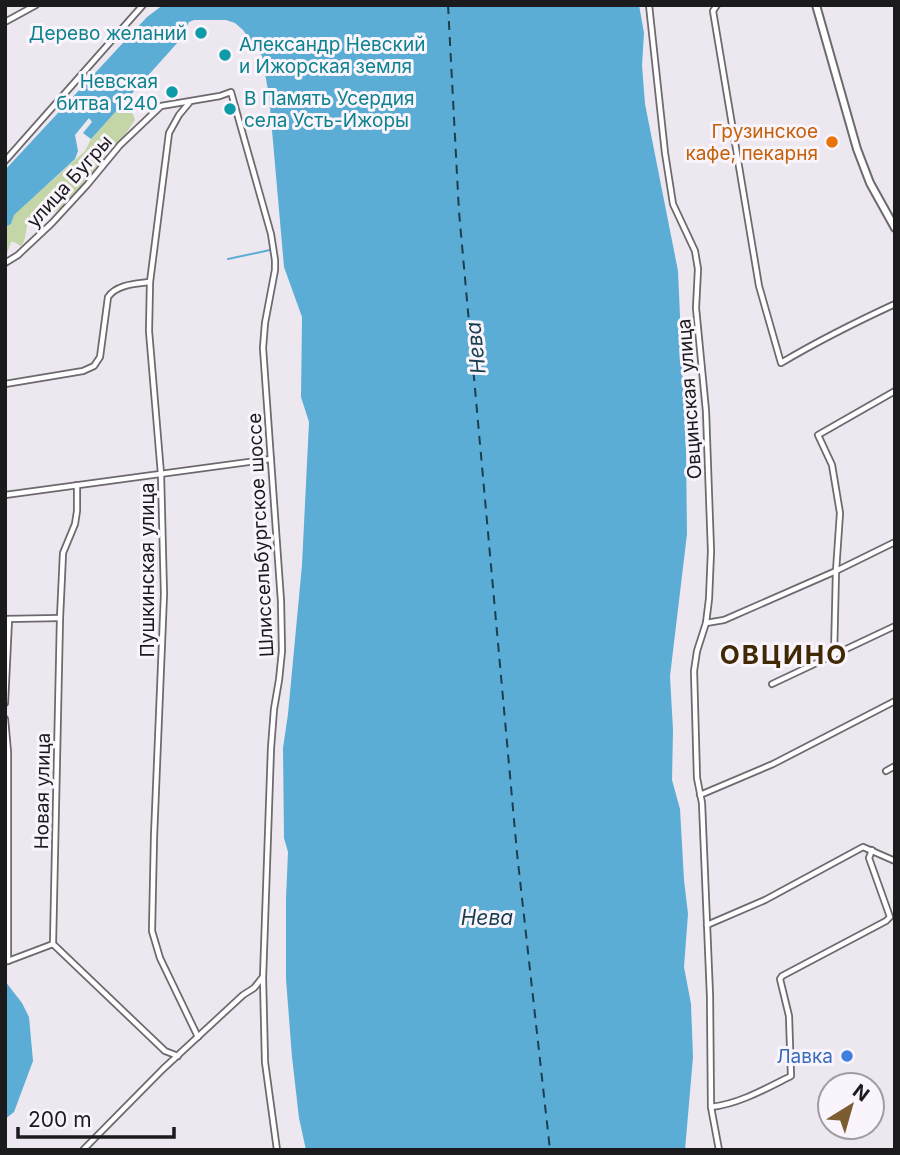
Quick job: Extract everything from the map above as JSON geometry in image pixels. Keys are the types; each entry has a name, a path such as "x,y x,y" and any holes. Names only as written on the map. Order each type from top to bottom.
{"main road":[{"path":"816,5 860,158 895,229"}],"street":[{"path":"5,22 36,5"},
{"path":"5,161 142,5"},
{"name":"Овцинская улица","path":"649,5 664,153 673,204 695,251 698,269 696,308 706,411 710,551 706,624 694,671 697,778 701,795 710,996 712,1107 719,1150"},
{"path":"717,5 713,11 720,58 759,286 781,363 830,335 895,304"},
{"name":"улица Бугры","path":"5,263 18,255 52,223 88,185 120,145 161,106 231,92"},
{"name":"Шлиссельбургское шоссе","path":"231,92 271,234 275,260 263,348 282,650 271,748 263,978 265,1062 277,1150"},
{"name":"Пушкинская улица","path":"190,102 178,115 169,133 150,282 149,331 161,474 164,594 152,931 160,958 198,1037"},
{"path":"5,384 83,371 94,366 100,357 108,297 111,292 120,287 150,282"},
{"path":"834,656 839,513 832,465 818,435 895,391"},
{"path":"5,495 271,459"},
{"name":"Новая улица","path":"53,944 63,553 75,524 77,485"},
{"path":"706,624 724,620 895,542"},
{"path":"5,703 7,619 60,618"},
{"path":"772,684 895,626"},
{"path":"701,795 773,764 895,701"},
{"path":"5,719 8,752 7,962 53,944 165,1051 178,1056"},
{"path":"886,771 895,766"},
{"path":"707,925 765,900 863,847 895,861"},
{"path":"712,1107 753,1094 791,1076 789,1016 780,979 886,921 890,916 869,858 872,850"},
{"path":"83,1150 163,1069 263,978"},
{"path":"163,1069 165,1051"}],"green space":[{"path":"123,102 132,111 135,120 118,145 113,146 112,141 105,139 103,142 108,150 98,169 61,208 52,213 34,215 27,226 21,246 11,242 5,259 5,227 11,224 13,215 85,151 91,139"}],"water":[{"name":"Нева","path":"163,5 639,5 644,33 642,65 645,104 678,271 686,451 687,534 670,676 672,780 680,809 688,914 684,967 691,1004 693,1057 685,1150 306,1150 299,1118 286,979 288,852 284,838 283,748 302,565 309,422 301,397 302,317 284,267 269,96 262,56 243,30 226,20 189,22 179,41 91,139 83,133 92,122 89,118 75,135 78,151 75,159 14,215 11,224 5,227 5,170 147,17"},
{"path":"5,981 29,1017 33,1061 14,1112 5,1119"}],"waterway":[{"path":"228,259 270,250"}],"ferry route":[{"path":"448,5 459,212 517,853 550,1150"}],"place":[{"name":"Дерево желаний","path":"201,33"},
{"name":"Александр Невский и Ижорская земля","path":"225,55"},
{"name":"Невская битва 1240","path":"172,92"},
{"name":"В Память Усердия села Усть-Ижоры","path":"230,109"},
{"name":"Грузинское кафе, пекарня","path":"832,142"},
{"name":"Лавка","path":"847,1056"}],"district":[{"name":"ОВЦИНО","path":"784,655"}]}
